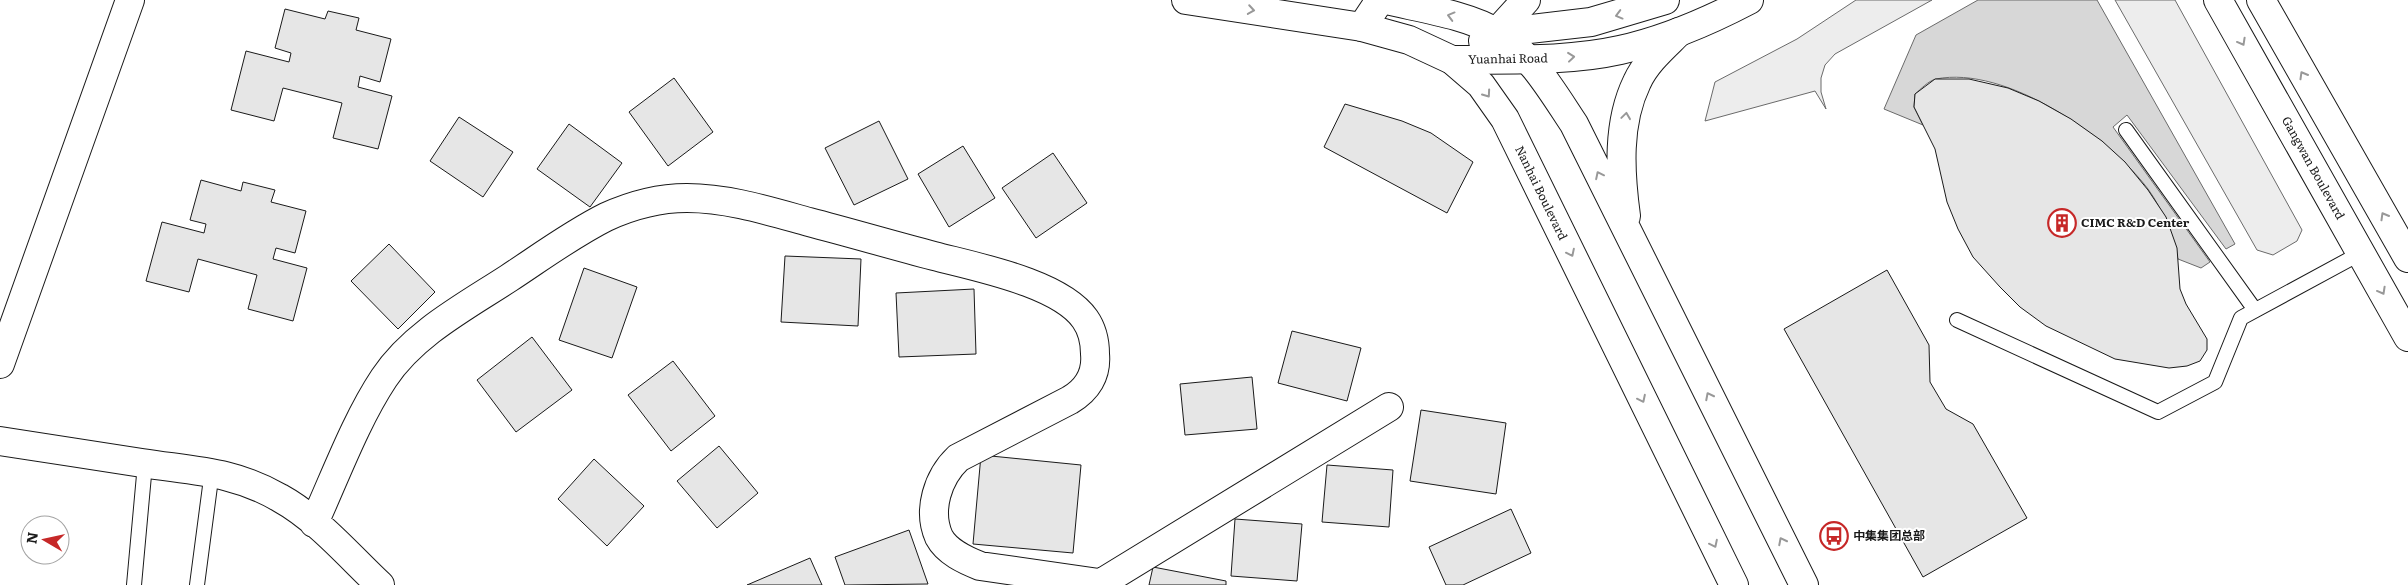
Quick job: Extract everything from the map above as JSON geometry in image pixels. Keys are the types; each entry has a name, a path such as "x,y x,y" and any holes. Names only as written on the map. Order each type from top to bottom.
{"main road":[{"path":"0,364 130,0"},
{"name":"Nanhai Boulevard","path":"1186,0 1362,27 1409,40 1452,60 1481,86 1504,119 1734,585"},
{"path":"1354,0 1362,27"},
{"path":"1362,27 1380,0"},
{"path":"1386,0 1456,16 1496,32 1527,58 1545,80 1574,124 1804,585"},
{"path":"1496,32 1526,0"},
{"name":"Yuanhai Road","path":"1452,60 1496,32 1591,22 1665,0"},
{"name":"Yuanhai Road","path":"1452,60 1564,58 1614,51 1679,32 1749,0"},
{"name":"Gangwan Boulevard","path":"2218,0 2408,337"},
{"path":"2261,0 2408,258"},
{"path":"1629,234 1623,195 1621,150 1626,109 1637,81 1656,55 1679,32"},
{"path":"314,523 385,377 424,336 549,252 608,216 648,203 687,198 727,202 778,213 1014,278 1047,291 1078,311 1088,325 1095,346 1094,375 1088,385 1080,394 1070,400 958,458 947,468 940,482 935,503 935,521 940,538 950,550 972,563 1099,584 1389,407"},
{"path":"0,441 145,464 212,471 246,481 281,498 314,523 380,585"}],"lane":[{"path":"2126,130 2256,310"},
{"path":"1957,320 2158,412 2214,382 2241,318 2361,253"},
{"path":"134,585 145,464"},
{"path":"198,585 212,471"}],"shaded area":[{"path":"1856,0 1932,0 1835,54 1825,65 1821,78 1821,92 1826,109 1815,91 1705,121 1715,82 1797,39"},
{"path":"1978,0 2097,0 2235,244 2226,249 2127,115 2113,127 2210,262 2201,268 2178,259 2158,206 2148,189 2130,168 2108,147 2082,127 2053,109 2023,94 1993,83 1964,78 1936,79 1927,83 1915,94 1914,107 1923,125 1884,109 1916,35"},
{"path":"2115,0 2175,0 2302,230 2297,241 2273,255 2257,250"}],"building":[{"path":"285,9 325,19 328,11 359,18 356,30 391,39 380,82 360,76 358,87 392,96 378,149 333,138 342,103 283,88 274,121 231,110 246,51 289,62 291,53 275,48"},
{"path":"674,78 713,132 668,166 629,112"},
{"name":"CIMC R&D Center","path":"1935,79 1969,79 2008,88 2039,101 2071,119 2102,141 2125,162 2148,190 2166,217 2177,248 2180,289 2186,304 2207,339 2207,350 2200,361 2187,366 2169,368 2115,359 2046,326 2020,307 2000,287 1973,257 1958,229 1947,202 1935,149 1914,107 1915,94"},
{"path":"1345,104 1402,121 1431,133 1473,162 1447,213 1324,147"},
{"path":"459,117 513,152 483,197 430,161"},
{"path":"879,121 908,179 854,205 825,148"},
{"path":"569,124 622,163 590,207 537,169"},
{"path":"963,146 995,198 949,227 918,174"},
{"path":"1053,153 1087,203 1036,238 1002,188"},
{"path":"201,180 241,191 243,182 275,190 271,202 306,211 295,253 276,248 273,259 307,268 293,321 248,309 257,275 198,259 189,292 146,281 162,222 204,233 206,224 190,220"},
{"path":"389,244 435,292 398,329 351,281"},
{"path":"785,256 861,259 858,326 781,322"},
{"path":"584,268 637,287 612,358 559,340"},
{"path":"1887,270 1929,345 1930,382 1946,409 1973,424 2027,518 1923,577 1784,329"},
{"path":"974,289 976,354 899,357 896,293"},
{"path":"1292,331 1361,348 1347,401 1278,383"},
{"path":"532,337 572,390 516,432 477,380"},
{"path":"673,361 715,416 671,451 628,395"},
{"path":"1252,377 1257,429 1185,435 1180,384"},
{"path":"1421,410 1506,423 1496,494 1410,481"},
{"path":"719,446 758,493 717,528 677,481"},
{"path":"981,455 1081,465 1073,553 973,544"},
{"path":"594,459 644,506 607,546 558,499"},
{"path":"1327,465 1393,470 1389,527 1322,522"},
{"path":"1511,509 1531,553 1463,585 1446,585 1429,547"},
{"path":"1235,519 1302,524 1297,581 1231,576"},
{"path":"909,530 928,584 845,585 835,557"},
{"path":"810,558 822,585 747,585"},
{"path":"1153,567 1226,581 1226,585 1149,585"}],"place":[{"name":"CIMC R&D Center","path":"2062,223"},
{"name":"中集集团总部","path":"1834,536"}]}
